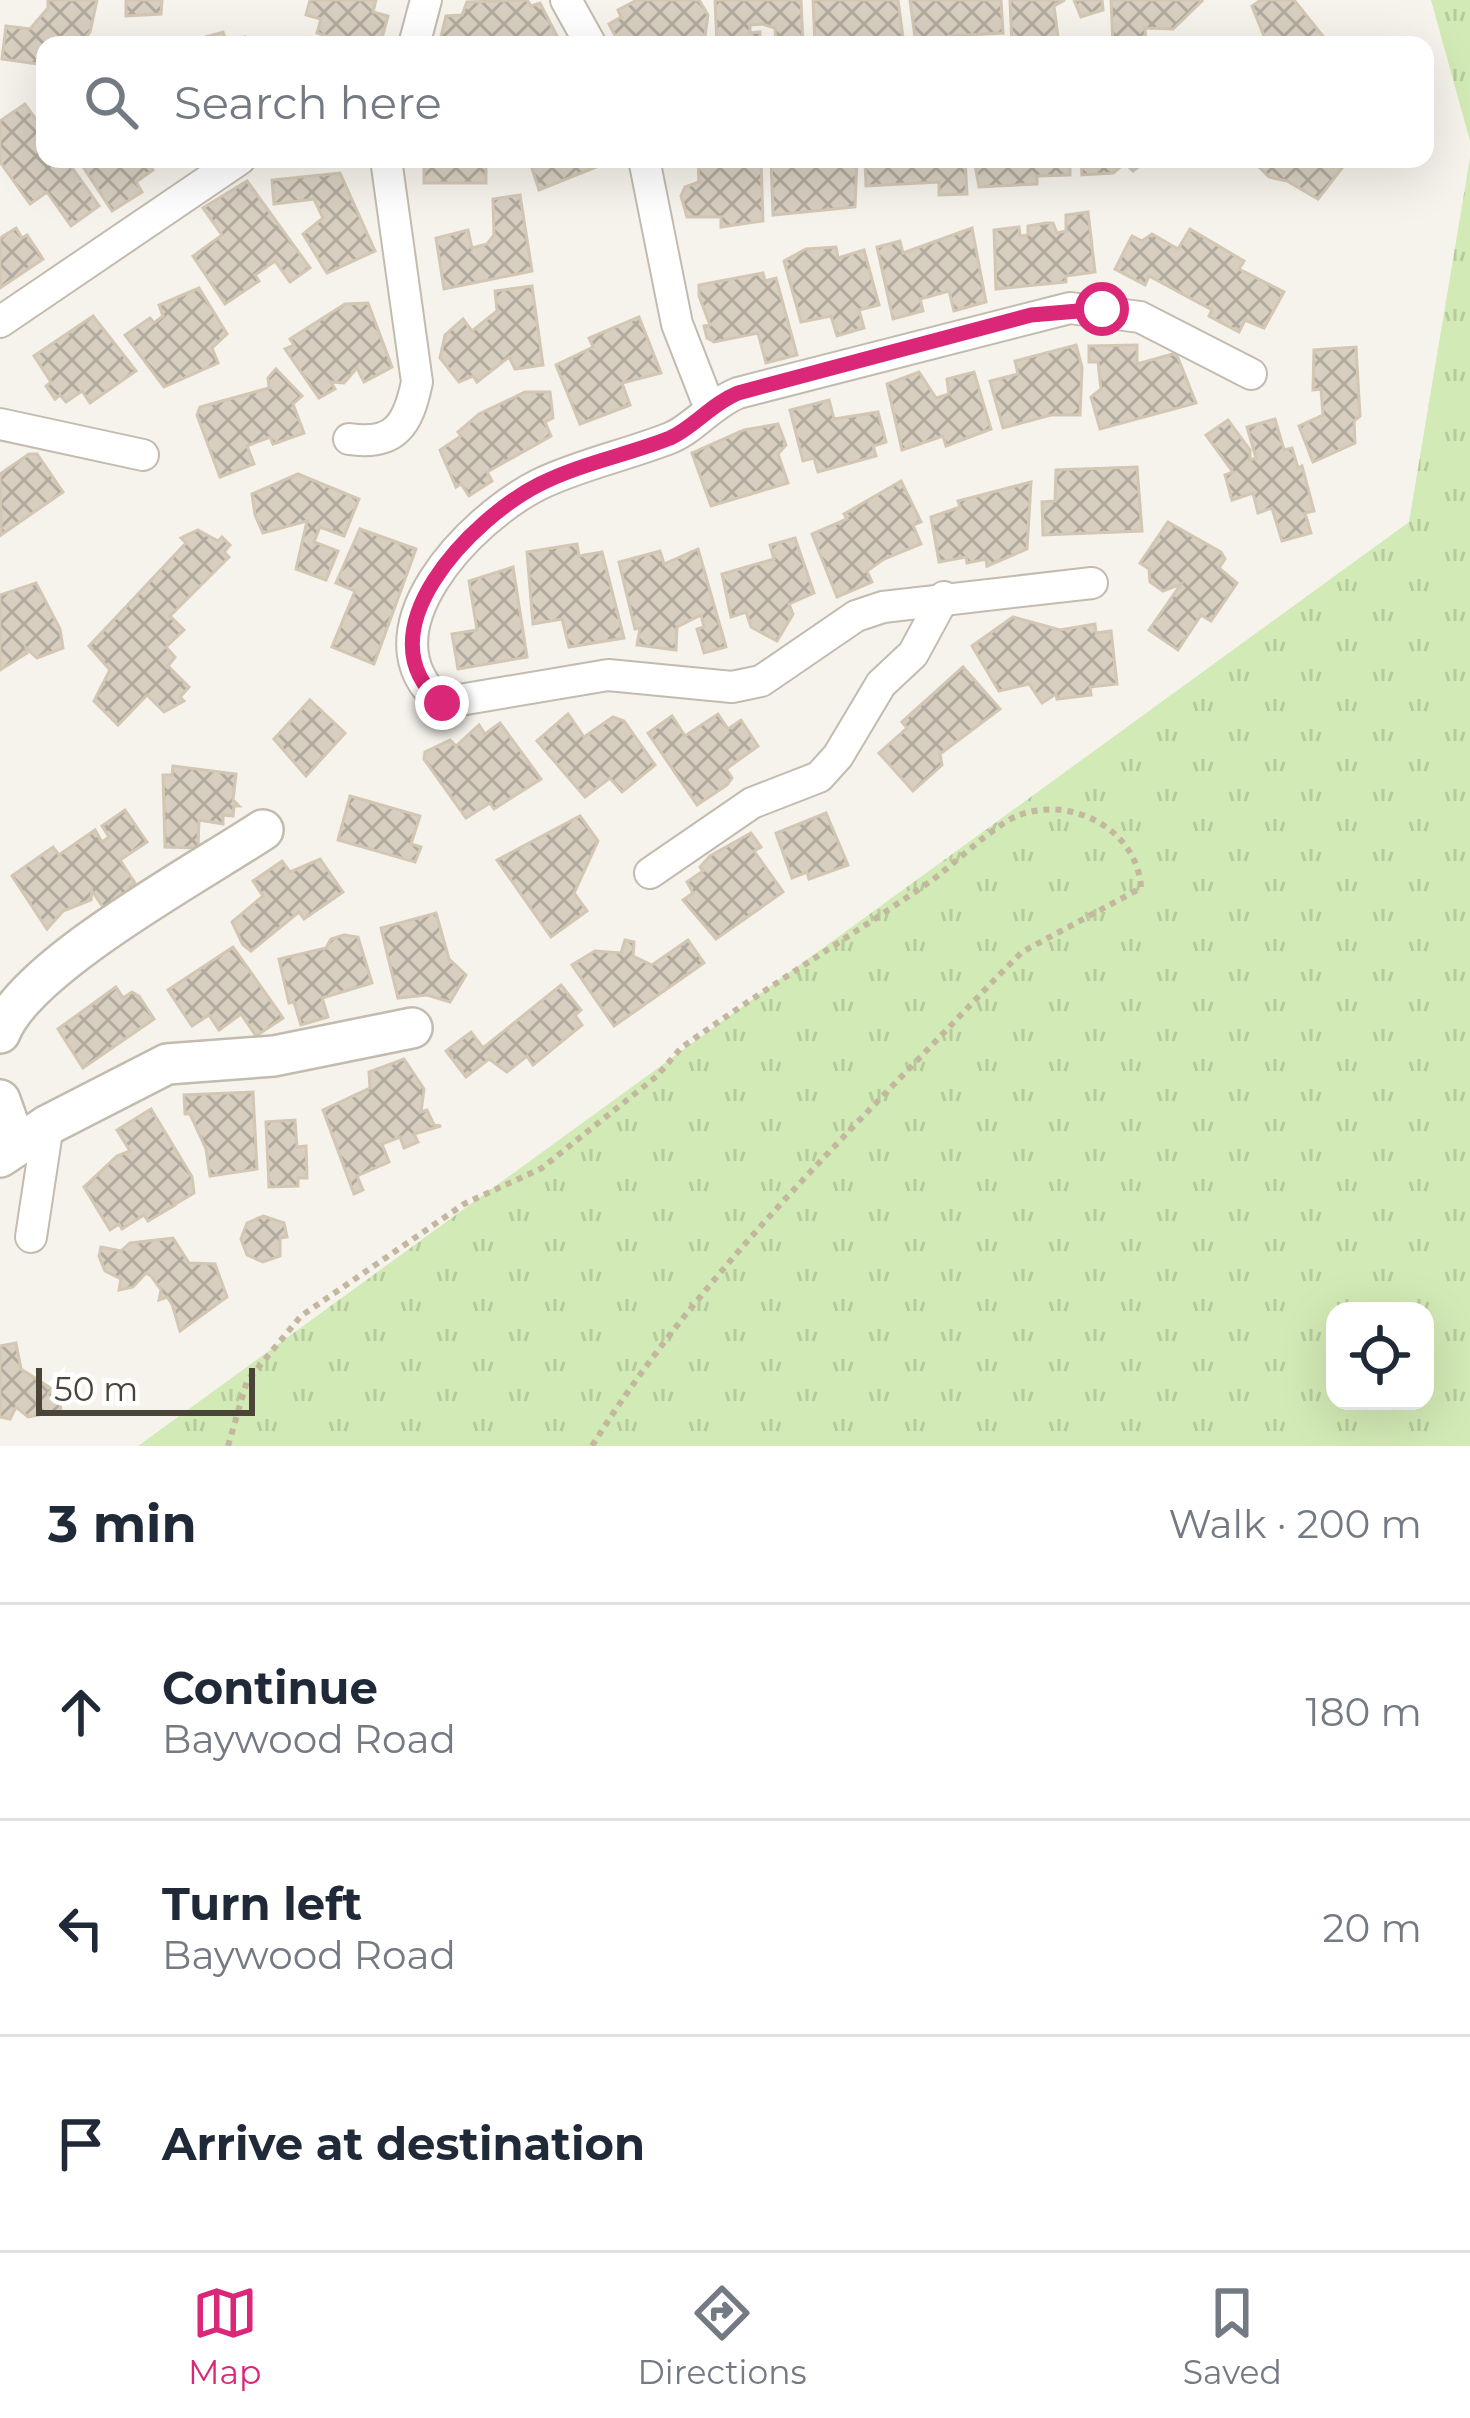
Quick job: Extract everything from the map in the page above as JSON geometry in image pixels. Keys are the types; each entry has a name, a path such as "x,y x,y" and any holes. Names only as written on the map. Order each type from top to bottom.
{"street":[{"path":"416,36 425,0"},
{"path":"566,0 586,36"},
{"path":"0,322 227,168"},
{"path":"349,439 376,443 398,434 411,411 416,382 387,168"},
{"path":"646,168 677,324 709,406"},
{"path":"1092,583 944,597 856,616 773,674 732,687 608,675 442,703 418,684 410,652 413,625 433,583 467,538 538,485 676,436 709,406 898,350 1070,308 1140,317 1251,374"},
{"path":"0,424 143,455"},
{"path":"650,873 752,803 819,776 838,756 881,684 913,654 944,597"},
{"path":"0,1033 14,1004 48,974 263,830"},
{"path":"21,1142 167,1064 274,1056 412,1028"},
{"path":"0,1100 21,1142 31,1237"}],"path":[{"path":"228,1446 247,1382 301,1316 464,1204 542,1168 657,1076 682,1048 949,869 1016,817 1048,810 1106,824 1132,852 1141,888 1022,952 995,979 801,1180 669,1336 592,1446"}],"green space":[{"path":"1431,0 1470,0 1470,141"},
{"path":"1470,158 1470,1446 138,1446 1409,522"}],"building":[{"path":"48,0 97,0 87,36 36,36 36,64 2,59 6,26 30,29 48,8"},
{"path":"126,0 162,0 161,14 126,16"},
{"path":"310,0 376,0 373,12 388,16 382,36 327,36 317,33 321,19 306,15"},
{"path":"637,0 699,0 708,15 705,36 615,36 609,24 621,17 618,10"},
{"path":"715,0 801,0 803,36 775,36 775,28 762,24 750,25 750,33 760,32 760,36 717,36"},
{"path":"813,0 898,0 903,36 815,36"},
{"path":"910,0 1001,0 1003,33 915,36"},
{"path":"1010,0 1065,0 1054,6 1058,36 1012,36"},
{"path":"1074,0 1102,0 1103,10 1081,17"},
{"path":"1111,0 1202,1 1173,29 1145,28 1145,36 1113,36"},
{"path":"1261,0 1294,0 1323,36 1264,36 1252,6"},
{"path":"467,2 540,3 557,36 441,36 446,16 462,15"},
{"path":"25,104 36,119 36,168 72,168 99,206 71,226 47,192 30,204 0,162 0,121"},
{"path":"84,168 152,168 136,182 142,192 112,211"},
{"path":"424,168 486,168 486,183 424,183"},
{"path":"532,168 594,168 539,190"},
{"path":"698,168 761,168 763,221 721,227 721,217 687,217 681,196 685,187 699,182"},
{"path":"771,168 857,168 855,207 773,215"},
{"path":"865,168 966,168 967,194 939,195 939,182 866,186"},
{"path":"976,168 1070,168 1070,175 1037,176 1037,184 979,187"},
{"path":"1082,168 1119,168 1113,173 1082,175"},
{"path":"1260,168 1342,168 1318,199 1287,181 1269,177"},
{"path":"340,173 375,251 327,273 303,234 323,218 314,199 274,204 272,180"},
{"path":"247,181 310,268 290,282 275,261 255,275 259,281 225,304 193,256 222,235 203,208"},
{"path":"520,195 532,271 444,289 436,238 468,230 472,248 487,244 494,235 493,199"},
{"path":"1088,212 1095,272 1066,276 1066,282 996,289 994,230 1019,227 1020,236 1028,235 1028,226 1053,223 1057,233 1066,231 1066,215"},
{"path":"16,228 22,238 27,235 43,259 0,288 0,238"},
{"path":"972,228 986,302 954,311 949,291 920,299 923,311 893,319 877,247 900,241 903,253"},
{"path":"1190,229 1244,261 1239,269 1284,292 1264,328 1245,320 1239,332 1209,316 1212,310 1149,276 1145,285 1115,269 1132,236 1142,241 1152,234 1178,249"},
{"path":"836,247 838,258 864,250 879,305 859,310 864,328 837,336 831,316 801,322 784,261 806,249"},
{"path":"763,273 765,281 776,278 797,355 766,363 758,333 714,342 707,338 704,326 710,325 699,296 699,285"},
{"path":"532,286 543,365 515,369 509,357 477,382 473,376 459,382 440,358 445,335 463,319 472,331 497,311 495,291"},
{"path":"199,288 227,334 212,348 218,363 164,387 125,335 150,318 154,323 163,316 159,305"},
{"path":"368,303 392,367 364,382 357,368 344,383 331,382 335,389 319,398 285,349 294,345 290,339 345,304"},
{"path":"93,316 136,371 90,403 82,391 66,402 60,395 55,399 46,386 51,382 34,356"},
{"path":"639,317 661,373 622,383 630,405 580,424 556,365 593,347 589,338"},
{"path":"1076,345 1082,367 1080,415 1051,415 1003,428 990,381 1018,374 1015,361"},
{"path":"1137,345 1137,364 1176,353 1196,403 1100,429 1091,397 1101,389 1098,362 1089,362 1089,346"},
{"path":"1356,347 1360,416 1354,421 1355,443 1313,462 1299,426 1323,415 1321,389 1313,390 1314,350"},
{"path":"276,369 302,396 293,404 304,433 273,444 270,437 247,446 254,464 220,477 197,415 200,407 269,388 268,378"},
{"path":"919,372 936,398 949,394 947,379 974,372 991,429 946,446 943,436 902,450 887,384"},
{"path":"525,392 550,392 553,418 545,422 551,436 487,472 492,481 469,496 461,484 456,487 440,450 461,436 458,432 479,414"},
{"path":"829,400 834,419 878,412 886,442 873,446 876,456 818,472 814,458 803,461 790,410"},
{"path":"1275,419 1284,450 1292,448 1298,468 1302,466 1314,511 1305,513 1311,533 1282,541 1272,508 1258,513 1253,493 1232,500 1225,475 1233,472 1206,435 1228,420 1250,450 1250,460 1256,458 1247,427"},
{"path":"778,424 786,445 778,454 788,483 711,506 692,453 744,430"},
{"path":"29,454 37,454 63,492 1,535 0,474"},
{"path":"1137,467 1142,531 1043,535 1042,502 1055,501 1056,470"},
{"path":"298,474 359,499 344,536 320,527 314,542 338,551 326,580 296,569 307,521 263,533 255,515 252,494"},
{"path":"901,481 921,522 913,525 921,544 884,559 867,571 872,582 837,597 812,534 847,519 844,514"},
{"path":"1031,482 1027,549 987,566 986,559 967,563 966,557 939,562 931,517 960,507 958,501"},
{"path":"1168,522 1221,552 1225,559 1219,568 1237,583 1211,621 1201,615 1178,650 1149,630 1181,584 1163,591 1150,582 1149,569 1140,563"},
{"path":"360,529 416,549 374,664 332,647 355,591 336,583"},
{"path":"198,530 218,541 222,537 230,545 224,552 229,557 170,616 184,630 166,647 175,657 168,666 189,687 180,697 184,701 164,712 147,695 118,725 94,701 110,670 89,646 186,543 181,538"},
{"path":"795,538 814,593 789,604 793,614 777,641 751,627 746,612 731,617 722,574 774,559 770,545"},
{"path":"577,544 579,556 602,552 624,638 569,647 562,619 533,624 527,552"},
{"path":"698,549 726,647 704,653 697,629 704,627 701,615 677,627 676,650 637,645 640,628 635,629 619,562 660,551 664,564"},
{"path":"513,567 527,657 458,669 452,634 477,630 469,581"},
{"path":"36,583 60,629 63,648 37,658 26,648 27,653 0,670 0,595"},
{"path":"1013,617 1060,630 1095,624 1096,633 1111,631 1117,684 1090,687 1091,695 1057,699 1056,694 1042,703 1029,684 999,691 972,646"},
{"path":"963,667 1000,709 940,754 942,765 913,791 879,753 907,728 902,722"},
{"path":"310,700 345,733 306,776 274,739"},
{"path":"568,714 584,737 613,717 624,721 655,765 622,792 610,778 585,797 537,741"},
{"path":"718,714 728,729 741,720 758,746 726,769 732,778 727,785 697,805 648,733 672,716 685,736"},
{"path":"500,723 541,779 494,809 490,803 466,818 424,759 425,752 450,740 456,746 479,725 485,734"},
{"path":"173,766 236,774 233,800 239,806 234,806 233,816 223,815 223,824 199,820 198,848 165,847 163,775 172,775"},
{"path":"350,796 420,816 411,844 421,847 415,862 338,840"},
{"path":"125,810 147,842 120,860 135,883 129,887 134,894 107,913 92,891 91,900 63,911 47,929 12,876 53,847 59,855 95,830 102,842 109,837 102,826"},
{"path":"826,813 848,865 809,879 807,872 792,878 776,833"},
{"path":"580,816 598,841 574,893 587,911 551,937 497,860"},
{"path":"751,833 761,847 754,851 783,892 716,939 683,900 693,893 687,882 703,871 700,867 710,856"},
{"path":"320,859 343,892 304,919 299,912 251,951 243,945 232,922 263,896 253,881 282,861 290,872"},
{"path":"436,913 449,959 466,975 450,1002 427,995 398,998 381,928"},
{"path":"358,937 372,983 322,998 328,1017 301,1025 294,1002 289,1003 279,959 326,948 331,939"},
{"path":"625,940 634,942 633,956 652,965 688,940 704,963 614,1026 572,965 595,951 621,953"},
{"path":"233,947 283,1018 256,1036 241,1014 219,1030 209,1015 192,1026 168,990"},
{"path":"561,985 581,1010 575,1015 582,1025 533,1065 527,1056 507,1072 489,1059 466,1077 446,1051 471,1032 483,1048"},
{"path":"116,987 123,998 132,992 139,996 154,1019 83,1068 58,1029"},
{"path":"404,1059 424,1089 421,1112 427,1110 434,1125 441,1126 414,1134 418,1142 404,1148 400,1137 382,1144 389,1162 357,1176 363,1190 354,1194 323,1110 370,1088 369,1072"},
{"path":"253,1092 257,1169 210,1176 206,1149 190,1114 185,1114 184,1095"},
{"path":"151,1109 192,1177 194,1193 177,1203 171,1199 175,1205 148,1221 144,1215 122,1229 119,1224 110,1230 84,1187 117,1156 130,1151 117,1130"},
{"path":"295,1120 297,1147 306,1146 307,1178 298,1178 298,1186 269,1187 266,1122"},
{"path":"263,1216 284,1223 287,1237 280,1238 280,1256 263,1262 247,1255 241,1239 247,1223"},
{"path":"173,1238 189,1263 215,1264 227,1297 180,1331 172,1304 167,1297 159,1300 161,1290 151,1276 146,1273 133,1287 119,1290 121,1279 105,1271 99,1256 101,1247 121,1251 130,1243"},
{"path":"16,1343 21,1369 52,1389 49,1393 58,1391 61,1411 28,1417 16,1407 10,1419 0,1417 0,1346"}],"route":[{"path":"442,703 418,684 410,652 413,625 433,583 467,538 538,485 676,436 709,406 738,393 1031,315 1070,308 1102,309"}]}
